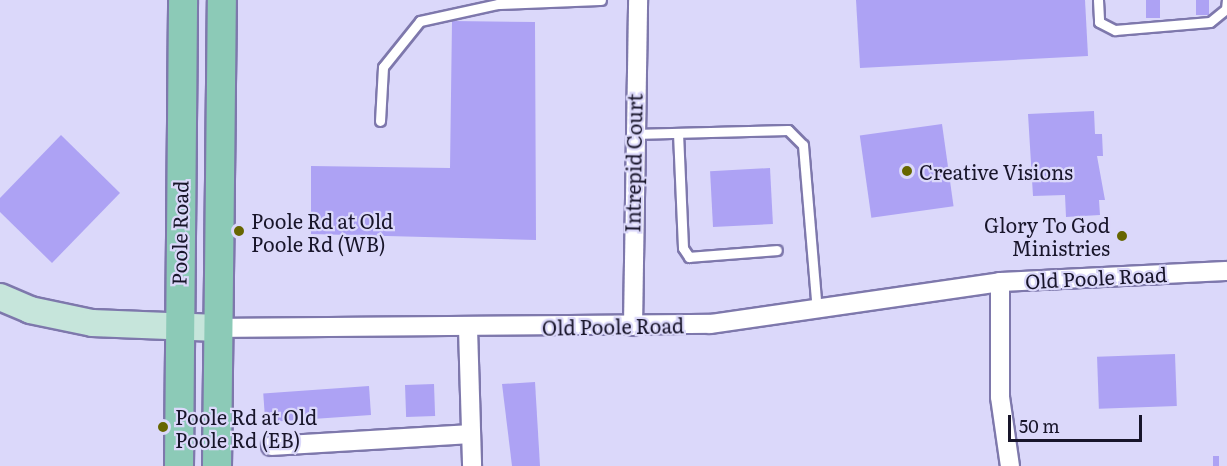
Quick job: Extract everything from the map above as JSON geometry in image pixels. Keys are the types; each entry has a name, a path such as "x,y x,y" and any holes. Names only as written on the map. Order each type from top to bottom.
{"main road":[{"name":"Poole Road","path":"179,466 177,327 183,0"},
{"name":"Poole Road","path":"217,466 222,0"}],"street":[{"name":"Intrepid Court","path":"633,326 633,134 638,0"},
{"name":"Old Poole Road","path":"0,297 30,310 92,323 177,327 633,326 710,324 1000,282 1227,271"},
{"path":"1000,282 1000,397 1010,466"},
{"path":"468,328 472,466"},
{"path":"271,446 471,435"}],"lane":[{"path":"380,121 383,67 420,21 498,4 601,0"},
{"path":"1098,0 1099,22 1114,30 1210,22 1226,9 1227,0"},
{"path":"633,134 788,130 803,145 817,310"},
{"path":"678,133 683,248 689,257 777,250"}],"building":[{"path":"856,0 1085,0 1088,56 860,68"},
{"path":"1146,0 1160,0 1160,18 1146,18"},
{"path":"1196,0 1209,0 1209,15 1196,15"},
{"path":"452,21 535,22 536,240 311,234 311,166 450,168"},
{"path":"1094,111 1095,134 1102,134 1103,156 1097,156 1105,200 1099,200 1100,215 1066,217 1065,195 1033,196 1028,114"},
{"name":"Creative Visions","path":"942,124 954,206 871,218 860,136"},
{"path":"61,135 120,193 52,263 0,212 0,198"},
{"path":"770,168 773,224 713,227 710,171"},
{"path":"1175,354 1177,406 1099,409 1097,357"},
{"path":"535,382 540,466 512,466 502,384"},
{"path":"434,384 435,416 406,417 405,385"},
{"path":"369,386 371,415 265,422 263,393"},
{"path":"1213,456 1219,456 1219,466 1213,466"}],"place":[{"name":"Creative Visions","path":"907,171"},
{"name":"Poole Rd at Old Poole Rd (WB)","path":"239,231"},
{"name":"Glory To God Ministries","path":"1122,236"},
{"name":"Poole Rd at Old Poole Rd (EB)","path":"163,427"}]}
